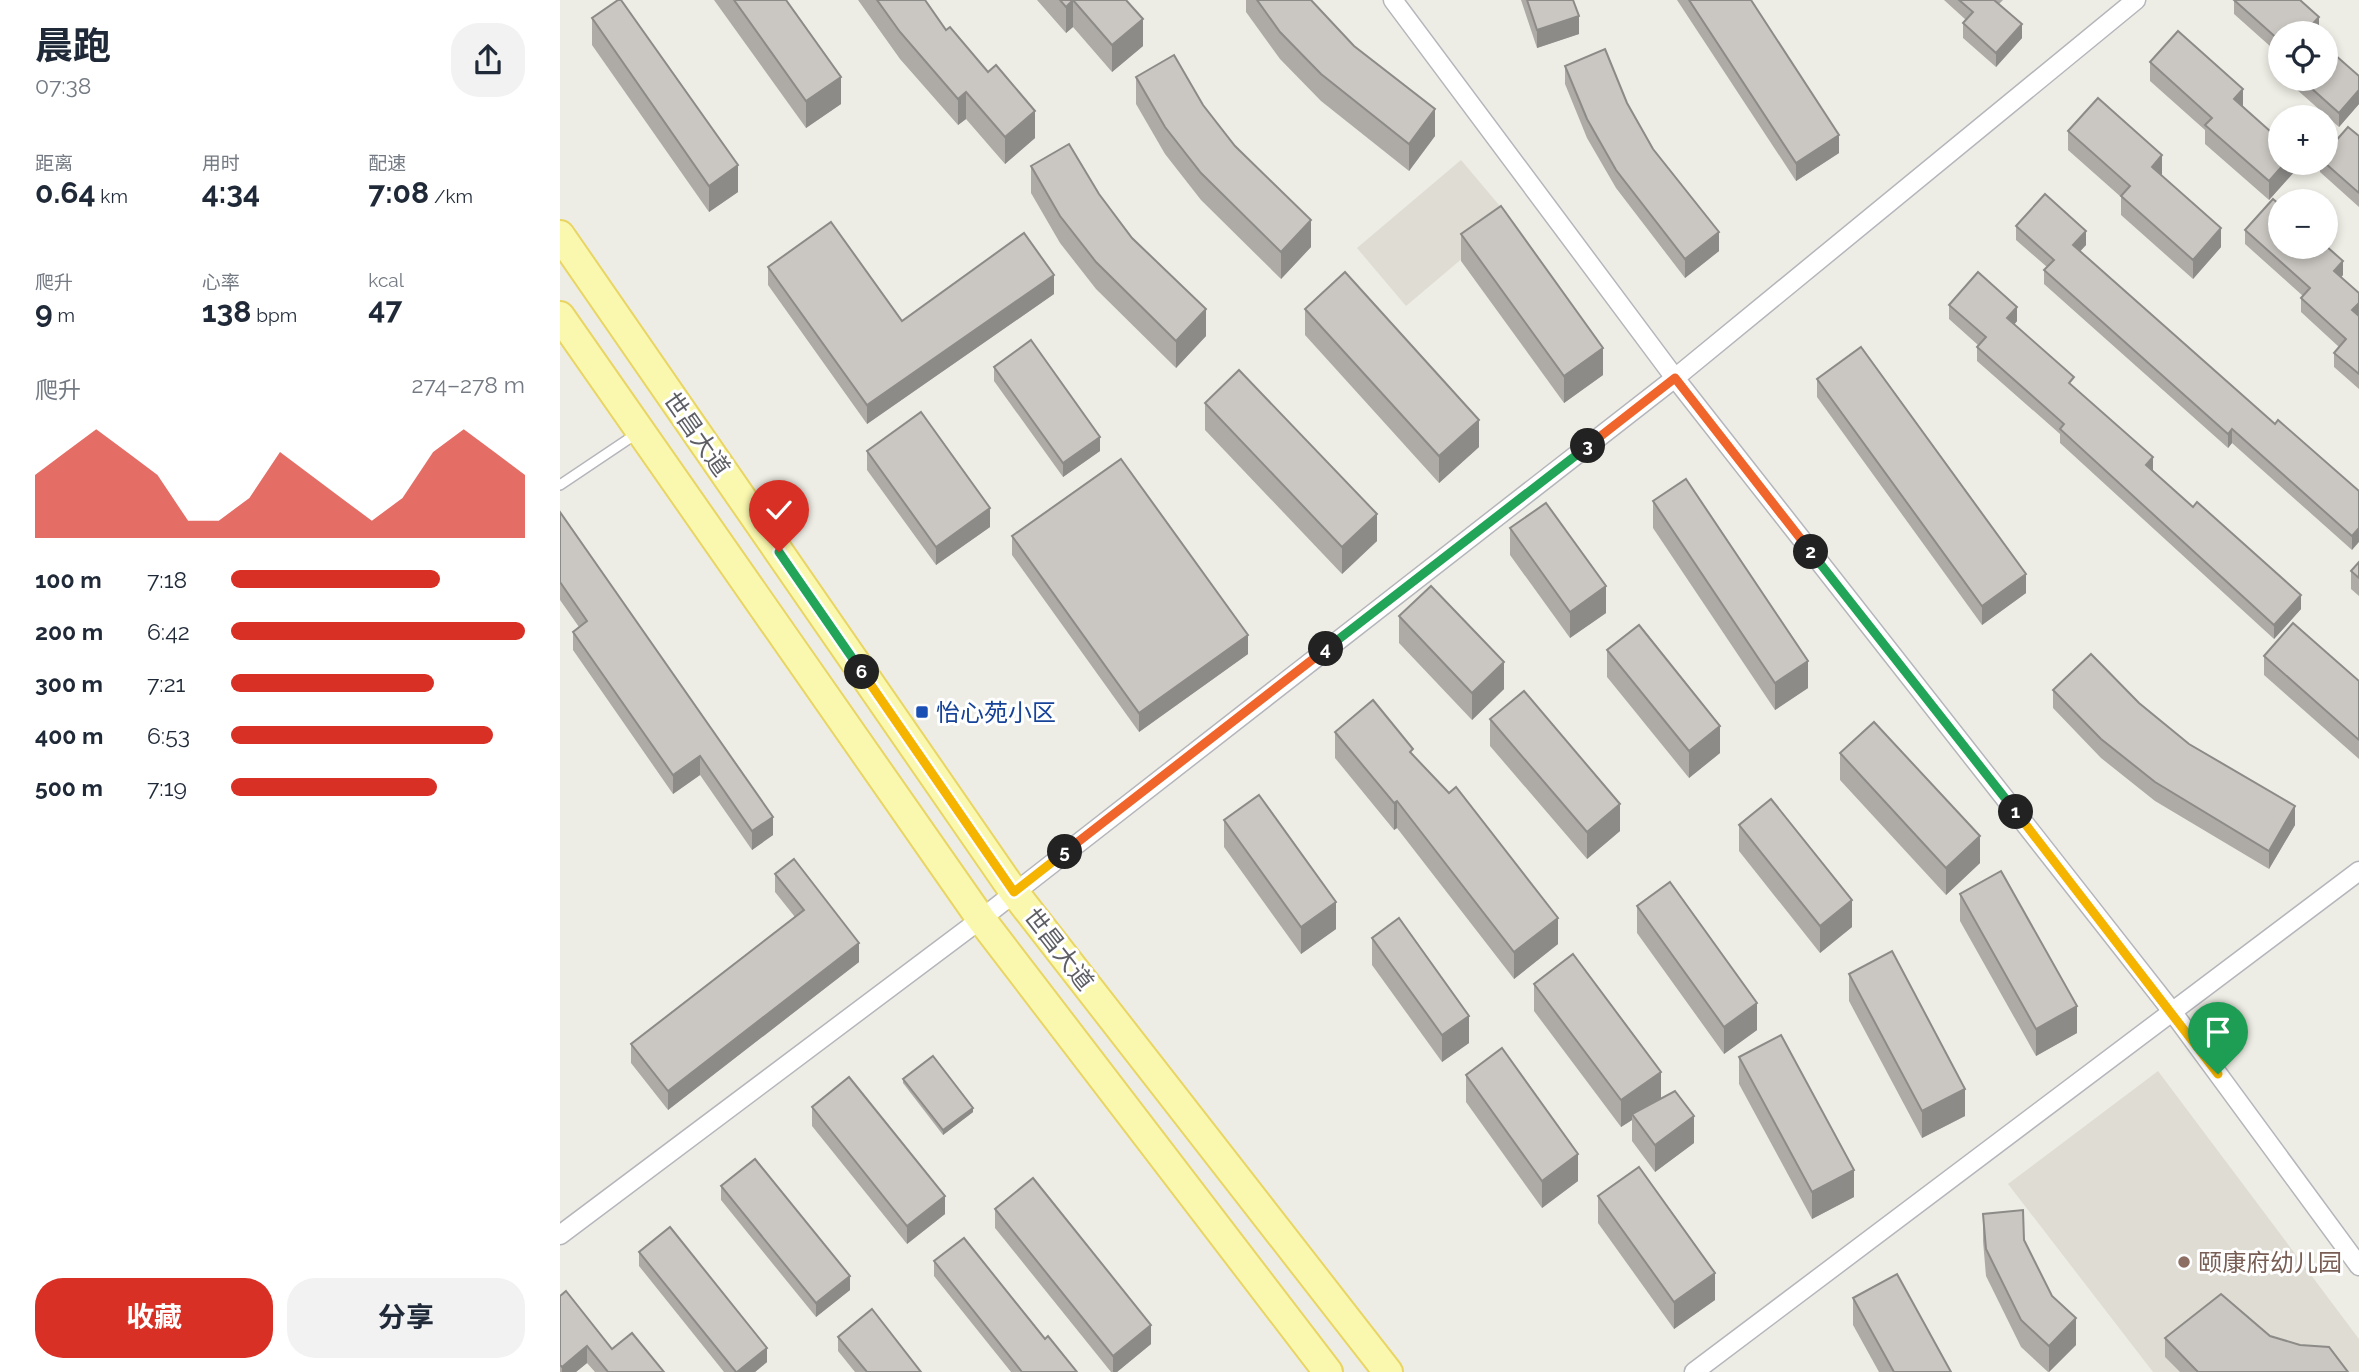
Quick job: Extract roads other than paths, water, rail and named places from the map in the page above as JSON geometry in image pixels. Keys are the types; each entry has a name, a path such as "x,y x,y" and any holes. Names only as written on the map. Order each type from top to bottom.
{"main road":[{"name":"世昌大道","path":"560,234 1014,892 1388,1372"},
{"name":"世昌大道","path":"560,316 981,919 1328,1372"}],"street":[{"path":"1393,0 1675,378 2171,1010 2359,1266"},
{"path":"560,1235 981,919 1675,378 2136,0"},
{"path":"1694,1372 2171,1010 2359,871"}],"lane":[{"path":"560,485 641,432"}],"place":[{"name":"怡心苑小区","path":"922,712"},
{"name":"颐康府幼儿园","path":"2184,1262"}]}
